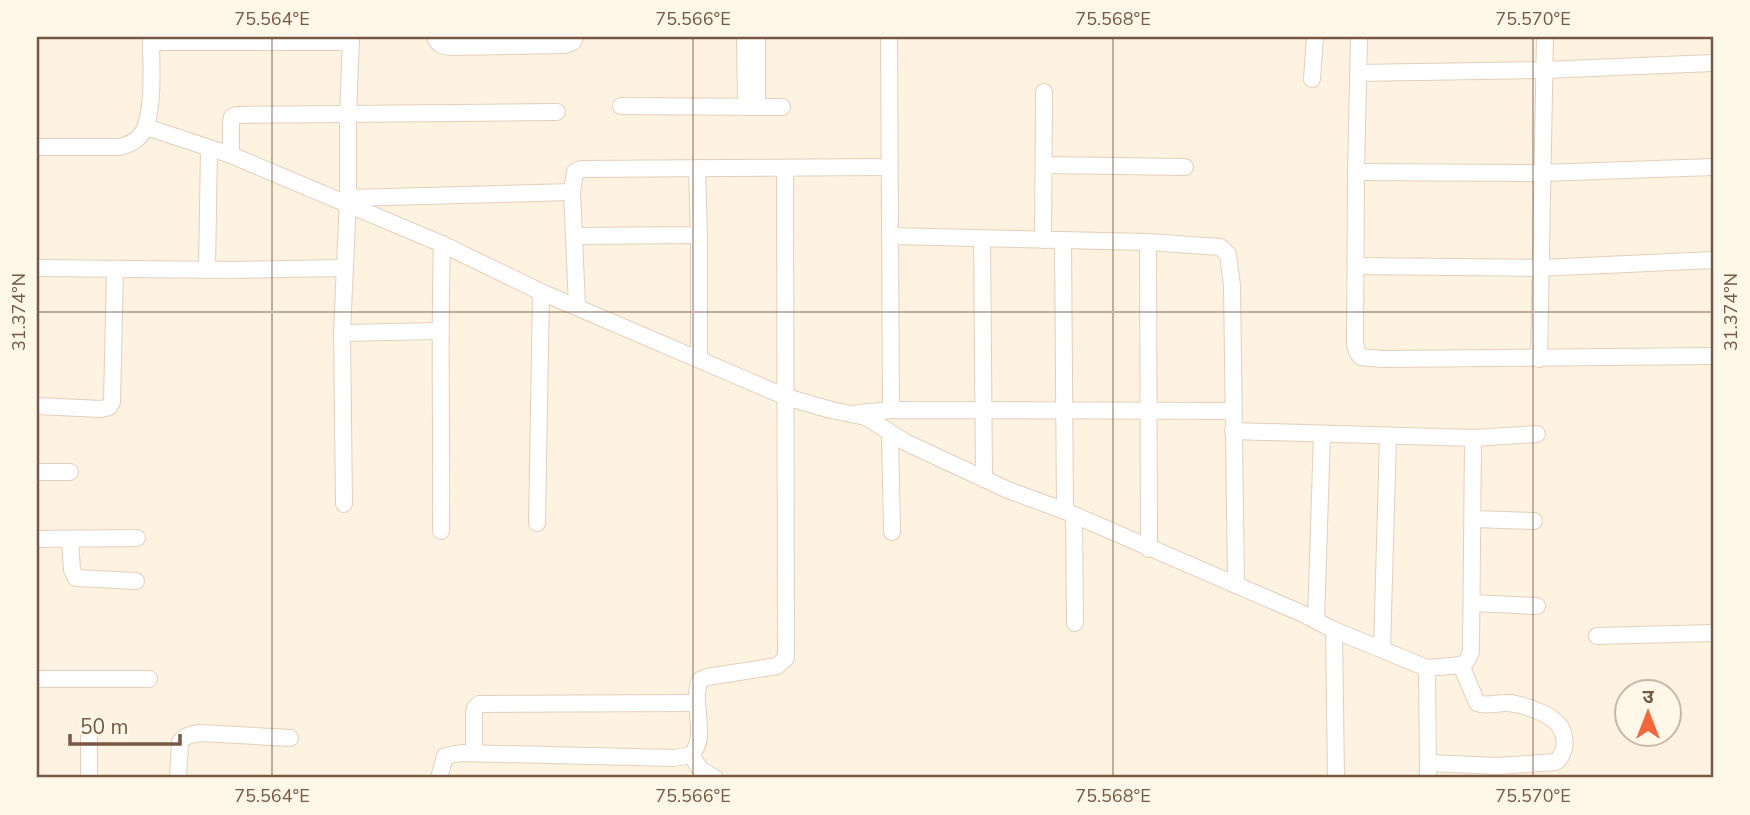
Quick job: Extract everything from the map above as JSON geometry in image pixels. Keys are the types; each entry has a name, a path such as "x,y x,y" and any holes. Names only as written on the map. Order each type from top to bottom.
{"street":[{"path":"435,37 437,43 452,47 565,45 573,42 575,37"},
{"path":"745,37 751,107"},
{"path":"751,107 757,37"},
{"path":"890,37 891,411"},
{"path":"1312,79 1315,37"},
{"path":"1359,37 1355,343 1361,357 1539,359 1713,356"},
{"path":"1539,359 1545,37"},
{"path":"37,147 131,145 146,127 150,40 351,39 342,333 344,504"},
{"path":"1358,73 1544,70 1713,63"},
{"path":"1043,240 1044,92"},
{"path":"621,106 782,107"},
{"path":"231,155 231,122 236,115 556,112"},
{"path":"146,127 231,155 348,201 541,292 786,397 831,410 853,413 1232,411"},
{"path":"207,270 209,148"},
{"path":"1044,165 1185,167"},
{"path":"577,306 572,192 575,172 581,169 889,167"},
{"path":"1356,172 1541,173 1713,167"},
{"path":"697,168 699,358"},
{"path":"439,778 444,756 474,753 674,758 691,755 699,742 697,704 700,680 777,666 786,658 785,169"},
{"path":"348,201 572,192"},
{"path":"574,236 699,235"},
{"path":"890,236 1148,242 1220,247 1228,254 1232,286 1236,585"},
{"path":"982,237 984,479"},
{"path":"1063,240 1065,411 1075,623"},
{"path":"1148,242 1149,549"},
{"path":"441,531 439,331 442,244"},
{"path":"1357,266 1540,268 1713,260"},
{"path":"37,268 344,268"},
{"path":"37,406 101,408 109,407 112,402 116,269"},
{"path":"537,523 541,292"},
{"path":"342,333 439,331"},
{"path":"853,413 875,421 905,442 984,479 1427,668 1461,665 1466,662 1471,652 1473,438"},
{"path":"1233,431 1473,438 1536,434"},
{"path":"890,433 892,533"},
{"path":"1316,620 1322,433"},
{"path":"1382,649 1388,436"},
{"path":"37,472 70,472"},
{"path":"1474,519 1534,522"},
{"path":"37,539 137,538"},
{"path":"70,539 72,570 76,578 136,581"},
{"path":"1472,603 1537,606"},
{"path":"1334,630 1336,778"},
{"path":"1597,636 1713,633"},
{"path":"1427,668 1428,771 1556,762 1562,754 1564,736 1558,724 1541,713 1510,704 1477,703 1461,665"},
{"path":"37,680 149,679"},
{"path":"474,753 474,713 479,704 697,704"},
{"path":"89,729 89,778"},
{"path":"178,778 180,742 191,735 201,733 290,738"},
{"path":"691,755 701,770 715,778"}]}
